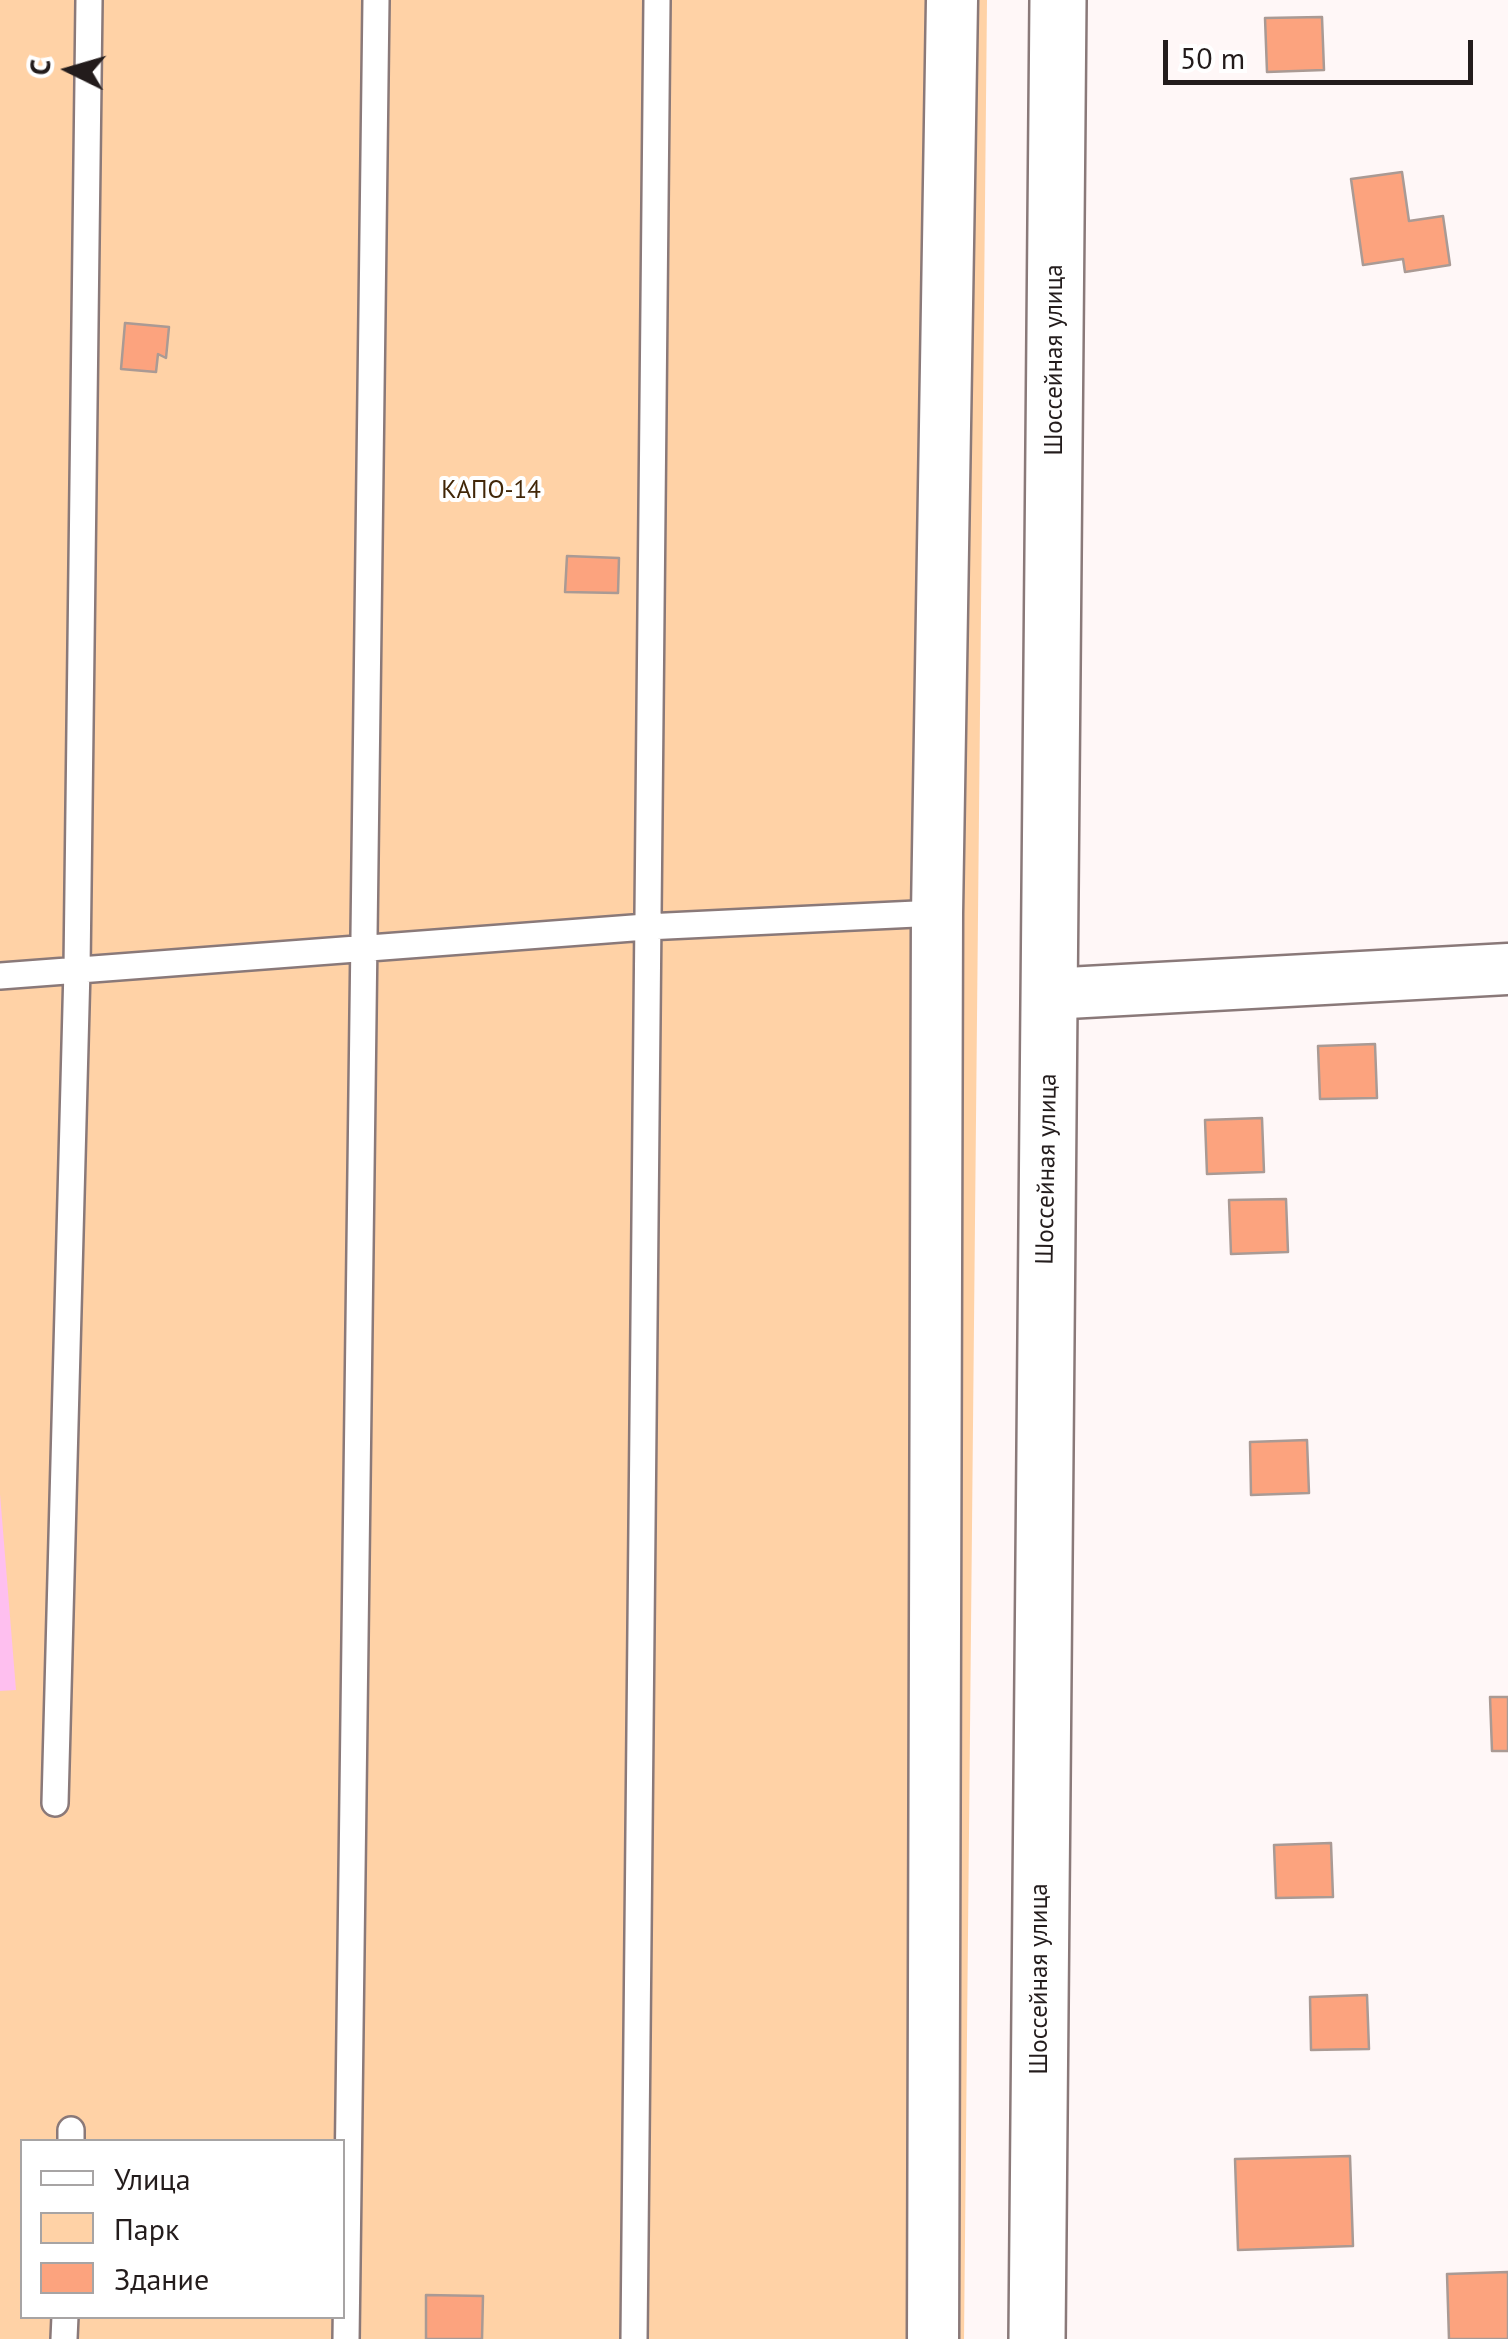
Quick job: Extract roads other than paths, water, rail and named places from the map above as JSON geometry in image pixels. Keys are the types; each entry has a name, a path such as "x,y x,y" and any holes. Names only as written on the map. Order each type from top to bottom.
{"street":[{"path":"933,2339 936,913 952,0"},
{"name":"Шоссейная улица","path":"1037,2339 1058,0"},
{"path":"1049,994 1508,969"}],"lane":[{"path":"55,1803 76,969 88,0"},
{"path":"346,2339 376,0"},
{"path":"634,2339 657,0"},
{"path":"0,976 646,927 936,913"}],"park label":[{"name":"КАПО-14","path":"491,491"}]}
